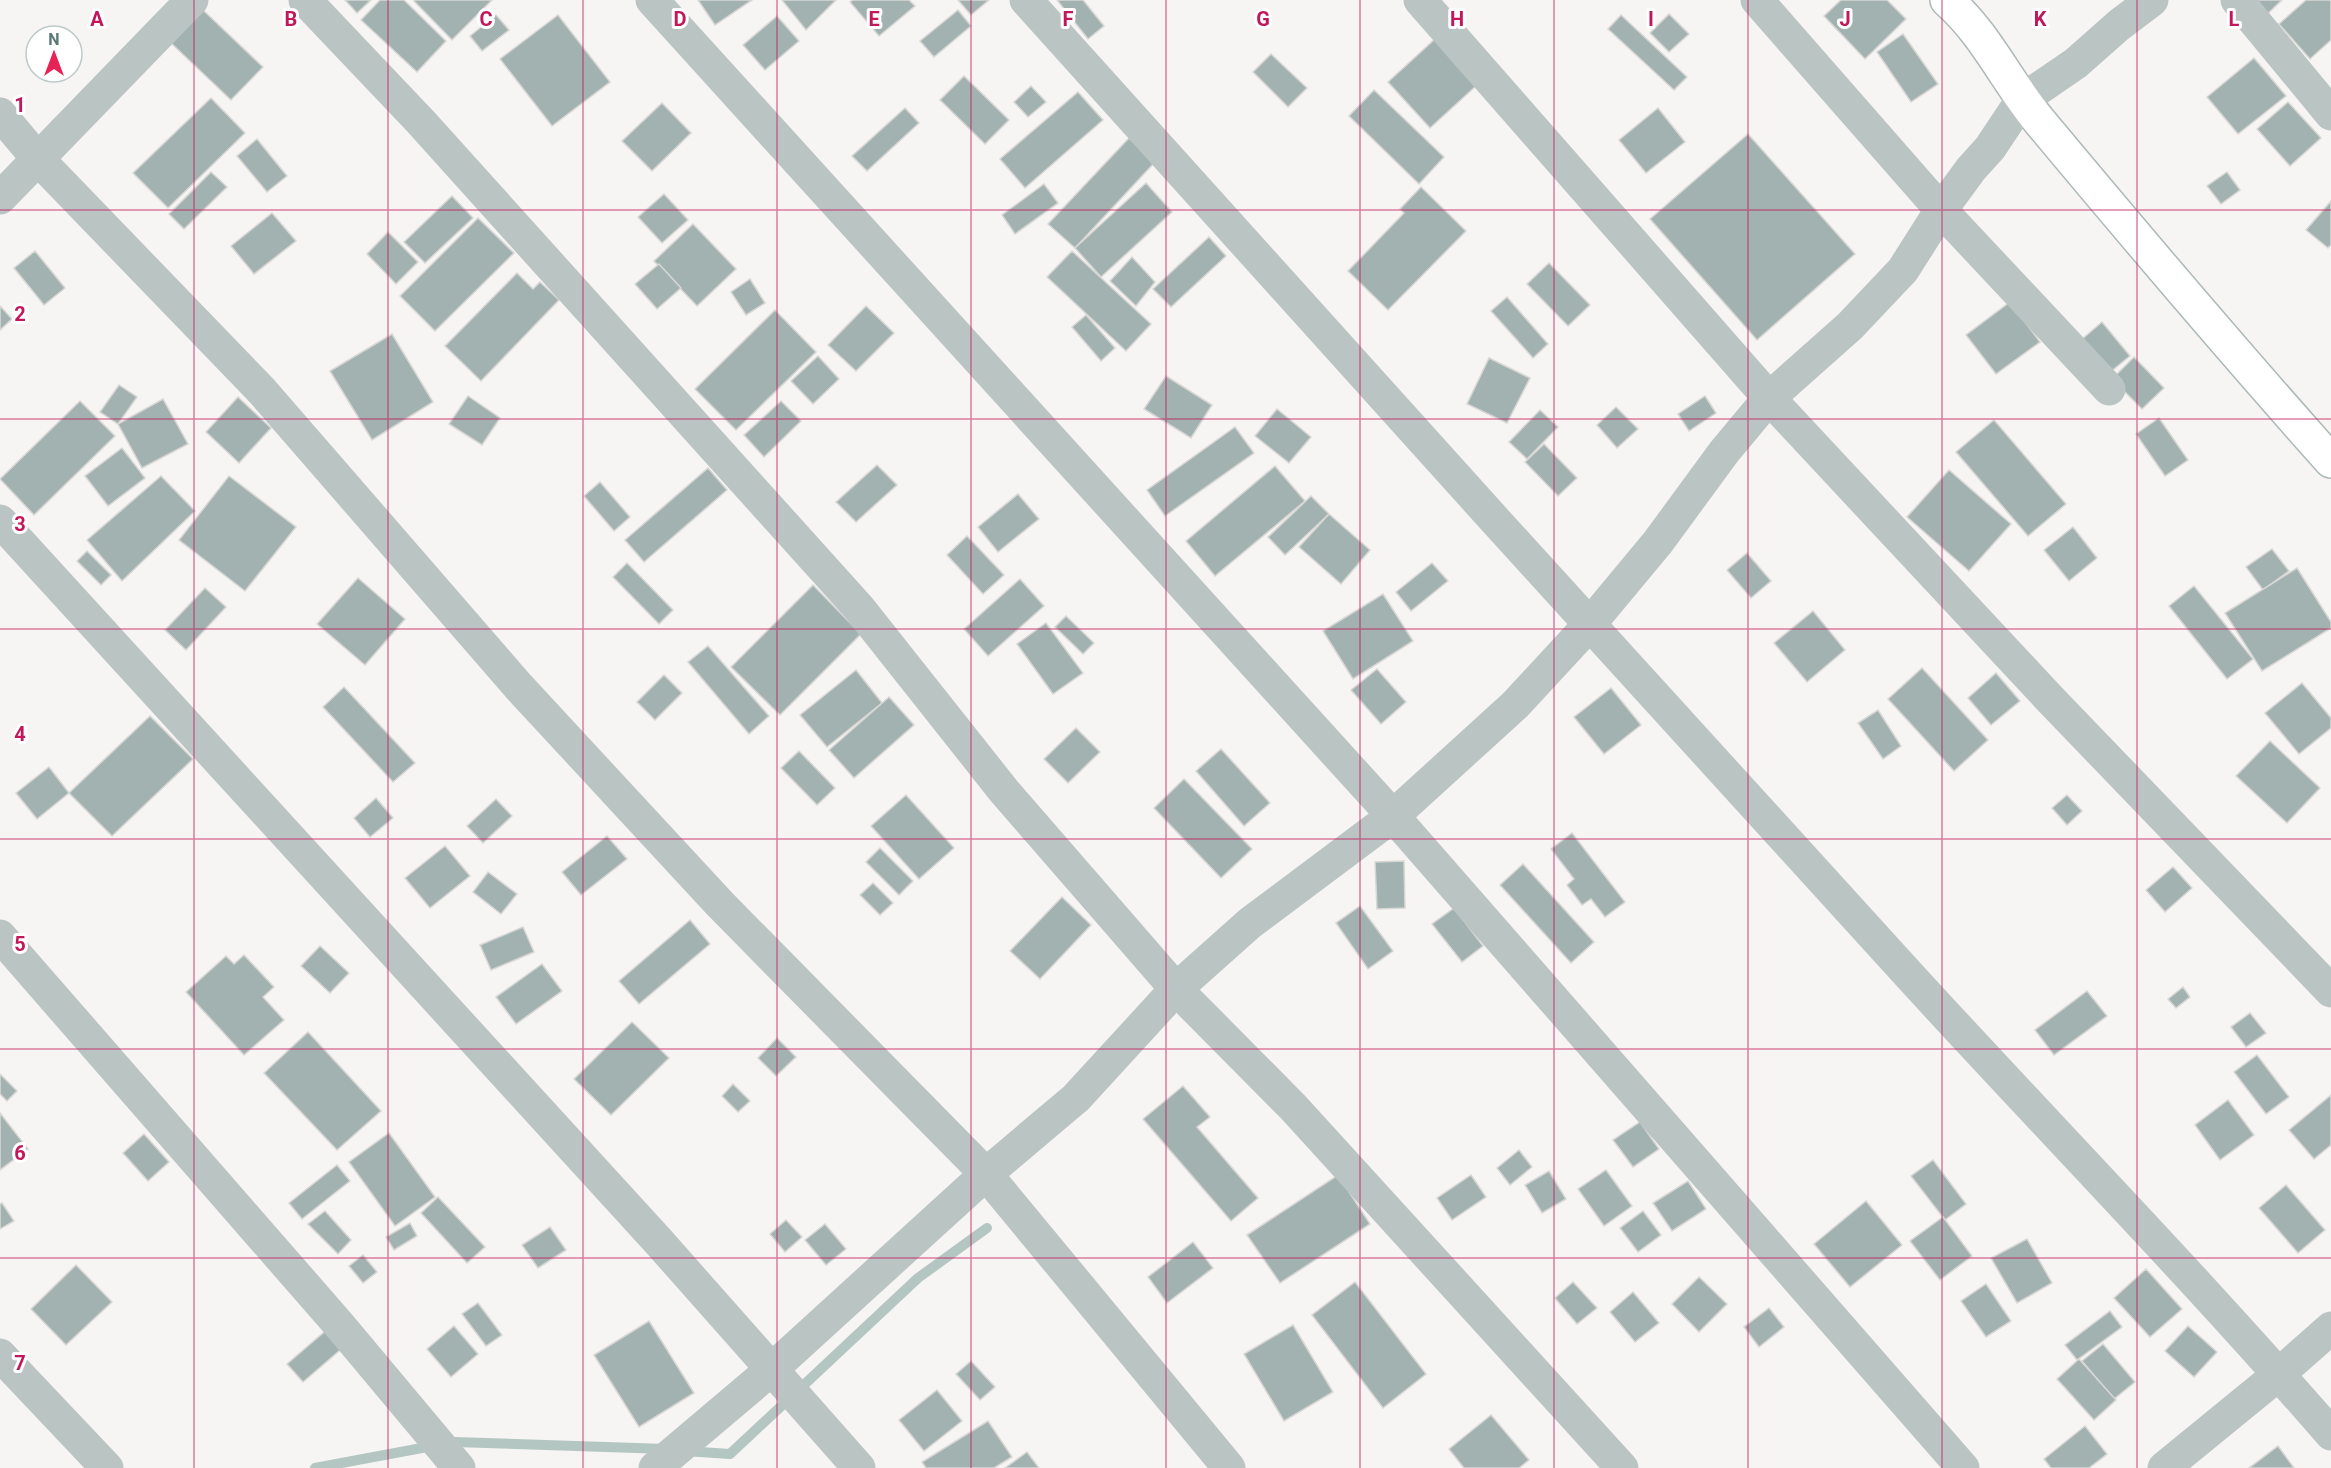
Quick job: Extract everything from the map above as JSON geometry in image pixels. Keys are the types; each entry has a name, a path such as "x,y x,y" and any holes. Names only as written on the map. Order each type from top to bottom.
{"street":[{"path":"0,198 192,0"},
{"path":"305,0 429,131 859,608 1004,791 1176,989 1293,1107 1622,1468"},
{"path":"652,0 1393,816 1964,1468"},
{"path":"1026,0 1589,625 1959,1030 2279,1374 2331,1434"},
{"path":"1420,0 1769,398 2049,698 2331,991"},
{"path":"1757,0 1941,210 2109,389"},
{"path":"1947,0 1960,11 1993,51 2022,100 2206,321 2331,461"},
{"path":"655,1468 772,1369 986,1174 1076,1098 1176,989 1250,923 1393,816 1515,705 1589,625 1658,542 1724,452 1769,398 1850,326 1903,270 1941,210 1971,169 1990,148 2022,100 2076,63 2119,25 2152,0"},
{"path":"2237,0 2331,114"},
{"path":"0,114 37,158 262,391 519,687 720,904 986,1174 1229,1468"},
{"path":"0,521 619,1198 859,1468"},
{"path":"0,936 341,1328 459,1468"},
{"path":"2164,1468 2279,1374 2331,1328"},
{"path":"0,1355 107,1468"}],"building":[{"path":"345,0 371,0 357,13"},
{"path":"380,0 404,0 446,41 417,72 361,20"},
{"path":"415,0 492,0 452,40 414,1"},
{"path":"698,0 752,0 715,25"},
{"path":"782,0 836,0 806,30"},
{"path":"853,0 909,0 915,6 879,36 850,2"},
{"path":"958,0 989,0 971,15"},
{"path":"1057,0 1083,0 1104,26 1088,39"},
{"path":"1841,0 1887,0 1906,19 1865,59 1824,16"},
{"path":"2236,0 2282,0 2258,23"},
{"path":"2306,0 2331,0 2331,40 2310,59 2279,24"},
{"path":"203,10 263,67 231,100 171,43"},
{"path":"958,10 971,26 934,57 920,41"},
{"path":"1669,14 1689,34 1669,52 1650,33"},
{"path":"496,15 509,30 482,51 470,36"},
{"path":"558,15 610,82 552,126 500,59"},
{"path":"1621,15 1687,77 1674,90 1608,29"},
{"path":"777,16 799,41 765,70 743,45"},
{"path":"1903,34 1938,84 1911,102 1877,52"},
{"path":"1435,39 1477,85 1430,128 1388,82"},
{"path":"1271,54 1307,88 1288,107 1253,72"},
{"path":"2254,58 2286,96 2238,134 2207,97"},
{"path":"964,76 1009,120 985,144 940,100"},
{"path":"1031,86 1046,102 1028,117 1014,102"},
{"path":"1374,90 1444,157 1419,184 1349,116"},
{"path":"1078,92 1103,120 1025,188 1000,159"},
{"path":"211,98 245,133 168,208 133,173"},
{"path":"2288,102 2321,138 2290,166 2257,129"},
{"path":"662,103 691,133 652,171 622,141"},
{"path":"905,108 919,123 867,171 852,156"},
{"path":"1658,108 1685,142 1646,173 1619,140"},
{"path":"1748,134 1855,254 1757,340 1650,219"},
{"path":"1129,138 1155,162 1075,248 1048,224"},
{"path":"257,139 287,176 267,192 237,156"},
{"path":"211,172 227,187 184,229 169,214"},
{"path":"2227,172 2240,190 2221,204 2207,186"},
{"path":"1146,183 1172,212 1101,277 1075,248"},
{"path":"1044,184 1058,203 1015,234 1002,215"},
{"path":"1421,187 1466,231 1388,310 1348,271 1404,213 1400,209"},
{"path":"664,194 688,220 662,243 638,217"},
{"path":"452,196 473,218 425,263 404,242"},
{"path":"2331,201 2331,245 2328,248 2306,230"},
{"path":"272,213 296,241 254,274 231,246"},
{"path":"478,218 514,253 435,331 400,296"},
{"path":"693,224 736,269 697,306 654,261"},
{"path":"388,232 418,262 396,284 367,254"},
{"path":"1209,237 1226,256 1171,307 1153,289"},
{"path":"35,251 65,288 44,305 14,268"},
{"path":"1072,251 1151,324 1126,351 1047,277"},
{"path":"1132,257 1155,282 1136,306 1110,281"},
{"path":"1549,263 1590,305 1568,326 1527,284"},
{"path":"659,264 681,288 657,309 635,284"},
{"path":"517,273 533,289 540,282 559,300 481,381 445,346"},
{"path":"750,279 765,303 746,315 731,292"},
{"path":"1507,297 1548,344 1533,358 1491,311"},
{"path":"2010,302 2040,342 1996,374 1966,335"},
{"path":"0,306 12,319 0,330"},
{"path":"866,306 894,333 856,371 828,345"},
{"path":"775,310 816,352 736,430 695,389"},
{"path":"1086,315 1115,348 1101,361 1072,327"},
{"path":"2102,322 2130,356 2109,373 2081,340"},
{"path":"392,334 433,402 372,440 330,371"},
{"path":"818,356 839,379 813,404 791,381"},
{"path":"2134,357 2164,388 2142,409 2112,379"},
{"path":"1489,358 1530,378 1507,423 1467,404"},
{"path":"1166,376 1212,405 1191,438 1144,409"},
{"path":"119,385 137,397 118,424 100,412"},
{"path":"468,396 500,418 482,445 449,424"},
{"path":"1705,396 1716,413 1689,431 1678,414"},
{"path":"238,397 271,428 239,463 206,432"},
{"path":"163,399 188,444 142,468 118,424"},
{"path":"80,401 115,436 34,515 0,479"},
{"path":"781,401 801,421 764,457 744,435"},
{"path":"1616,407 1638,429 1617,448 1597,425"},
{"path":"1277,409 1311,437 1289,463 1255,436"},
{"path":"1540,410 1558,427 1527,459 1509,442"},
{"path":"2159,418 2188,460 2165,476 2136,434"},
{"path":"1994,420 2066,504 2028,536 1956,452"},
{"path":"1235,427 1254,453 1165,516 1147,490"},
{"path":"1544,444 1577,478 1558,496 1525,462"},
{"path":"122,448 145,478 108,506 85,476"},
{"path":"877,465 897,485 856,522 836,502"},
{"path":"1275,466 1305,501 1215,576 1186,541"},
{"path":"708,468 727,490 644,562 625,540"},
{"path":"1949,470 2011,524 1969,571 1907,517"},
{"path":"161,476 195,511 122,581 87,540"},
{"path":"229,476 296,527 245,591 179,540"},
{"path":"600,482 630,517 614,531 584,496"},
{"path":"1018,494 1039,519 998,552 978,527"},
{"path":"1311,496 1329,514 1285,555 1268,537"},
{"path":"1329,514 1370,550 1341,584 1299,547"},
{"path":"2073,527 2097,558 2069,581 2044,550"},
{"path":"967,536 1004,575 983,594 947,555"},
{"path":"2272,549 2289,571 2263,590 2246,567"},
{"path":"87,551 111,575 101,585 77,561"},
{"path":"1747,553 1771,581 1751,598 1727,570"},
{"path":"627,563 673,610 659,624 613,577"},
{"path":"1432,563 1448,581 1411,611 1396,592"},
{"path":"2297,568 2331,622 2331,628 2262,671 2225,613"},
{"path":"358,578 405,619 365,665 317,624"},
{"path":"1020,579 1044,606 988,656 964,629"},
{"path":"813,585 861,634 780,715 731,667"},
{"path":"2194,586 2253,659 2227,679 2169,606"},
{"path":"205,588 226,607 186,650 165,630"},
{"path":"1383,594 1413,641 1353,679 1323,631"},
{"path":"1813,611 1845,650 1807,682 1774,643"},
{"path":"1066,616 1094,643 1083,654 1055,627"},
{"path":"1046,623 1083,673 1053,694 1017,644"},
{"path":"708,646 769,716 749,734 688,662"},
{"path":"1922,668 1988,740 1954,771 1888,699"},
{"path":"1377,669 1406,702 1381,724 1351,690"},
{"path":"856,670 882,703 827,747 800,715"},
{"path":"1996,673 2020,701 1991,725 1968,698"},
{"path":"664,675 682,693 655,720 637,702"},
{"path":"2302,683 2331,718 2331,728 2299,754 2265,713"},
{"path":"344,687 415,763 393,782 323,707"},
{"path":"1611,688 1641,725 1604,754 1574,717"},
{"path":"889,697 914,725 854,778 829,750"},
{"path":"1878,710 1901,746 1883,759 1858,723"},
{"path":"150,716 193,759 112,836 69,793"},
{"path":"1076,728 1100,752 1068,783 1044,759"},
{"path":"2270,741 2320,788 2287,823 2236,776"},
{"path":"1221,749 1270,803 1244,826 1196,771"},
{"path":"799,751 835,788 817,805 781,768"},
{"path":"49,767 69,793 37,819 16,793"},
{"path":"1184,779 1252,849 1221,878 1154,808"},
{"path":"906,795 954,848 919,879 871,826"},
{"path":"2067,795 2082,811 2067,825 2052,808"},
{"path":"376,798 393,818 370,837 354,818"},
{"path":"496,799 512,816 483,843 467,826"},
{"path":"1572,833 1625,902 1605,917 1591,899 1582,905 1567,885 1574,879 1551,849"},
{"path":"607,836 627,859 581,895 562,872"},
{"path":"445,846 470,876 430,908 405,878"},
{"path":"880,848 913,881 899,895 866,862"},
{"path":"1404,861 1405,908 1377,909 1375,862"},
{"path":"1523,864 1594,942 1571,963 1500,885"},
{"path":"2173,867 2192,888 2165,912 2146,890"},
{"path":"488,872 517,894 501,914 473,892"},
{"path":"873,883 893,903 880,915 860,895"},
{"path":"1062,897 1091,925 1040,979 1010,951"},
{"path":"1360,906 1393,951 1368,969 1336,923"},
{"path":"1454,908 1483,946 1462,962 1432,924"},
{"path":"690,920 710,944 639,1004 619,981"},
{"path":"523,927 534,952 491,970 480,945"},
{"path":"320,946 349,973 330,993 301,966"},
{"path":"244,955 274,987 263,997 284,1020 244,1055 186,992 226,956 234,964"},
{"path":"542,964 562,991 516,1024 496,997"},
{"path":"2183,987 2190,997 2176,1008 2168,999"},
{"path":"2087,991 2107,1016 2054,1055 2035,1030"},
{"path":"2250,1013 2266,1033 2246,1047 2231,1027"},
{"path":"632,1022 669,1058 611,1115 574,1079"},
{"path":"308,1032 381,1111 337,1150 264,1073"},
{"path":"777,1038 796,1057 776,1076 758,1058"},
{"path":"2257,1055 2289,1097 2266,1114 2234,1072"},
{"path":"0,1074 17,1091 7,1101 0,1094"},
{"path":"733,1084 750,1101 738,1112 722,1096"},
{"path":"1183,1086 1210,1117 1197,1127 1258,1198 1231,1221 1143,1119"},
{"path":"2331,1095 2331,1145 2314,1159 2289,1130"},
{"path":"2228,1100 2254,1135 2220,1160 2195,1125"},
{"path":"0,1113 28,1149 0,1170"},
{"path":"1640,1122 1659,1149 1633,1167 1613,1140"},
{"path":"389,1133 435,1197 395,1226 349,1162"},
{"path":"144,1134 169,1162 148,1181 123,1153"},
{"path":"1519,1150 1532,1167 1510,1185 1497,1168"},
{"path":"1933,1160 1966,1204 1945,1220 1911,1176"},
{"path":"337,1165 350,1181 302,1219 289,1203"},
{"path":"1606,1170 1632,1206 1604,1226 1578,1189"},
{"path":"1549,1171 1566,1199 1542,1213 1525,1185"},
{"path":"1338,1175 1370,1224 1280,1283 1247,1235"},
{"path":"1471,1175 1486,1197 1452,1220 1437,1198"},
{"path":"1688,1181 1706,1209 1672,1231 1653,1203"},
{"path":"2286,1185 2325,1230 2298,1253 2259,1208"},
{"path":"438,1197 485,1247 467,1263 421,1213"},
{"path":"1866,1201 1902,1245 1850,1287 1814,1244"},
{"path":"2,1203 14,1221 0,1229 0,1204"},
{"path":"325,1211 351,1240 338,1254 308,1224"},
{"path":"1643,1211 1661,1235 1638,1252 1620,1228"},
{"path":"1943,1217 1972,1256 1940,1280 1910,1241"},
{"path":"786,1220 802,1237 785,1252 770,1234"},
{"path":"410,1223 417,1236 394,1250 386,1237"},
{"path":"825,1224 846,1249 826,1265 805,1240"},
{"path":"550,1227 566,1250 538,1268 522,1245"},
{"path":"2027,1239 2052,1283 2017,1303 1991,1258"},
{"path":"1193,1242 1213,1268 1167,1303 1148,1277"},
{"path":"363,1255 377,1272 363,1283 349,1266"},
{"path":"76,1265 112,1302 66,1345 31,1309"},
{"path":"2146,1269 2182,1309 2150,1337 2114,1298"},
{"path":"1699,1277 1727,1304 1699,1332 1672,1304"},
{"path":"1355,1282 1426,1374 1383,1408 1312,1315"},
{"path":"1573,1282 1597,1308 1577,1324 1555,1298"},
{"path":"1986,1284 2011,1321 1986,1337 1961,1301"},
{"path":"1633,1292 1659,1323 1635,1342 1610,1312"},
{"path":"478,1303 502,1335 486,1346 462,1314"},
{"path":"1769,1308 1784,1327 1759,1347 1744,1327"},
{"path":"2110,1311 2122,1327 2077,1360 2065,1345"},
{"path":"649,1321 694,1393 639,1427 594,1355"},
{"path":"1293,1325 1333,1392 1284,1421 1244,1354"},
{"path":"454,1326 478,1354 451,1377 427,1349"},
{"path":"2188,1326 2217,1352 2194,1377 2165,1351"},
{"path":"330,1327 346,1345 303,1382 287,1364"},
{"path":"2103,1344 2135,1382 2114,1399 2082,1361"},
{"path":"2079,1359 2116,1400 2094,1420 2057,1379"},
{"path":"971,1361 995,1387 980,1400 956,1374"},
{"path":"937,1390 962,1421 924,1451 899,1420"},
{"path":"1491,1415 1529,1460 1519,1468 1464,1468 1449,1449"},
{"path":"988,1421 1012,1457 994,1468 926,1468 922,1462"},
{"path":"2085,1426 2107,1454 2089,1468 2051,1468 2044,1459"},
{"path":"2278,1446 2294,1468 2249,1468"},
{"path":"1027,1452 1039,1468 1005,1468"}],"waterway":[{"path":"685,1451 730,1454 918,1278 987,1228"},
{"path":"315,1468 454,1442 666,1449"}]}
